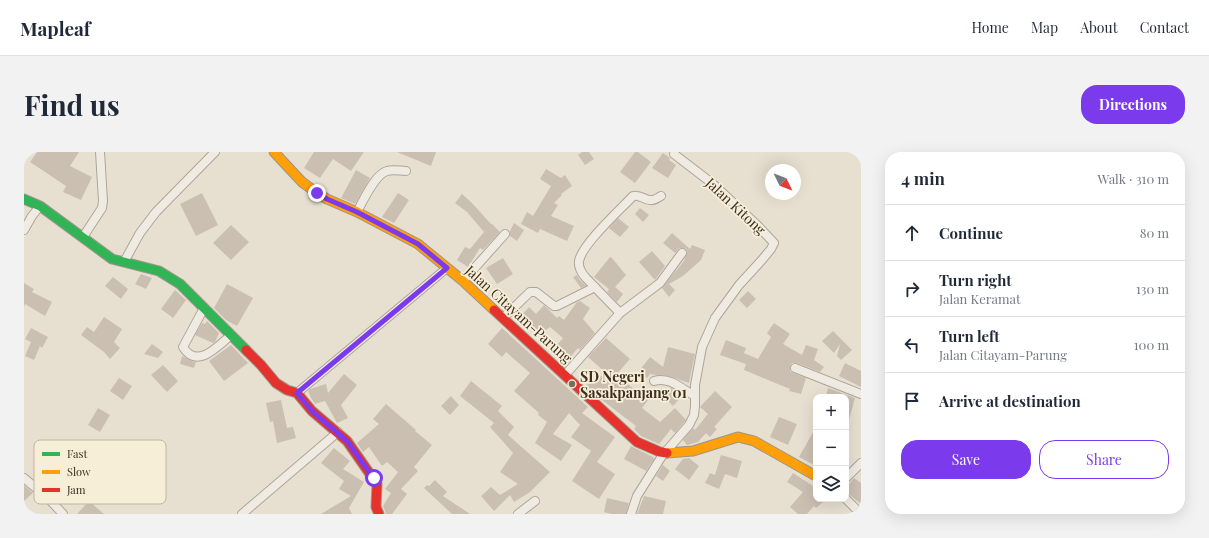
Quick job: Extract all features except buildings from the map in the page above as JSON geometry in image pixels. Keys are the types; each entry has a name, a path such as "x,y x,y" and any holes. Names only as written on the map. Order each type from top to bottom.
{"street":[{"path":"83,238 102,208 103,201 100,152"},
{"path":"124,262 140,233 156,212 215,152"},
{"name":"Jalan Citayam-Parung","path":"274,152 308,187 327,199 357,212 418,244 464,281 637,442 660,452 673,453 693,451 738,437 754,441 813,474"},
{"name":"Jalan Kitong","path":"631,514 637,496 665,453 689,425 694,416 695,385 702,347 715,318 739,285 771,249 774,243 713,184 674,154"},
{"path":"357,212 379,176 385,171 406,171"},
{"path":"620,312 582,273 579,262 584,250 592,238 633,196 639,195 652,201 660,196"},
{"path":"24,199 40,206 112,259 159,271 180,284 261,364 276,383 287,390 297,393 312,411 347,441 377,484 376,507 379,514"},
{"path":"24,230 40,206"},
{"path":"464,281 506,234"},
{"path":"565,375 620,312 660,283 682,253"},
{"path":"297,393 447,268"},
{"path":"503,318 530,292 536,292 554,306 557,306 595,287"},
{"path":"204,308 183,347 186,353 193,358 203,356 231,335"},
{"path":"795,368 861,394"},
{"path":"654,382 659,380 670,381 695,396"},
{"path":"242,514 338,432"},
{"path":"849,475 861,463"},
{"path":"24,478 34,486"},
{"path":"518,514 535,501"},
{"path":"849,502 860,514"},
{"path":"54,504 63,514"}],"traffic: fast":[{"path":"24,199 40,206 112,259 159,271 180,284 246,350"}],"traffic: slow":[{"path":"274,152 302,182 317,193 418,244 463,281 494,310"},
{"path":"667,453 693,451 738,437 754,441 813,474"}],"traffic: jam":[{"path":"494,310 637,442 660,452 667,453"},
{"path":"246,350 276,383 287,390 297,393 312,411 347,441 377,484 376,507 379,514"}],"place":[{"name":"SD Negeri Sasakpanjang 01","path":"572,384"}],"route":[{"path":"317,193 418,244 447,268 297,393 312,411 347,441 374,478"}]}
